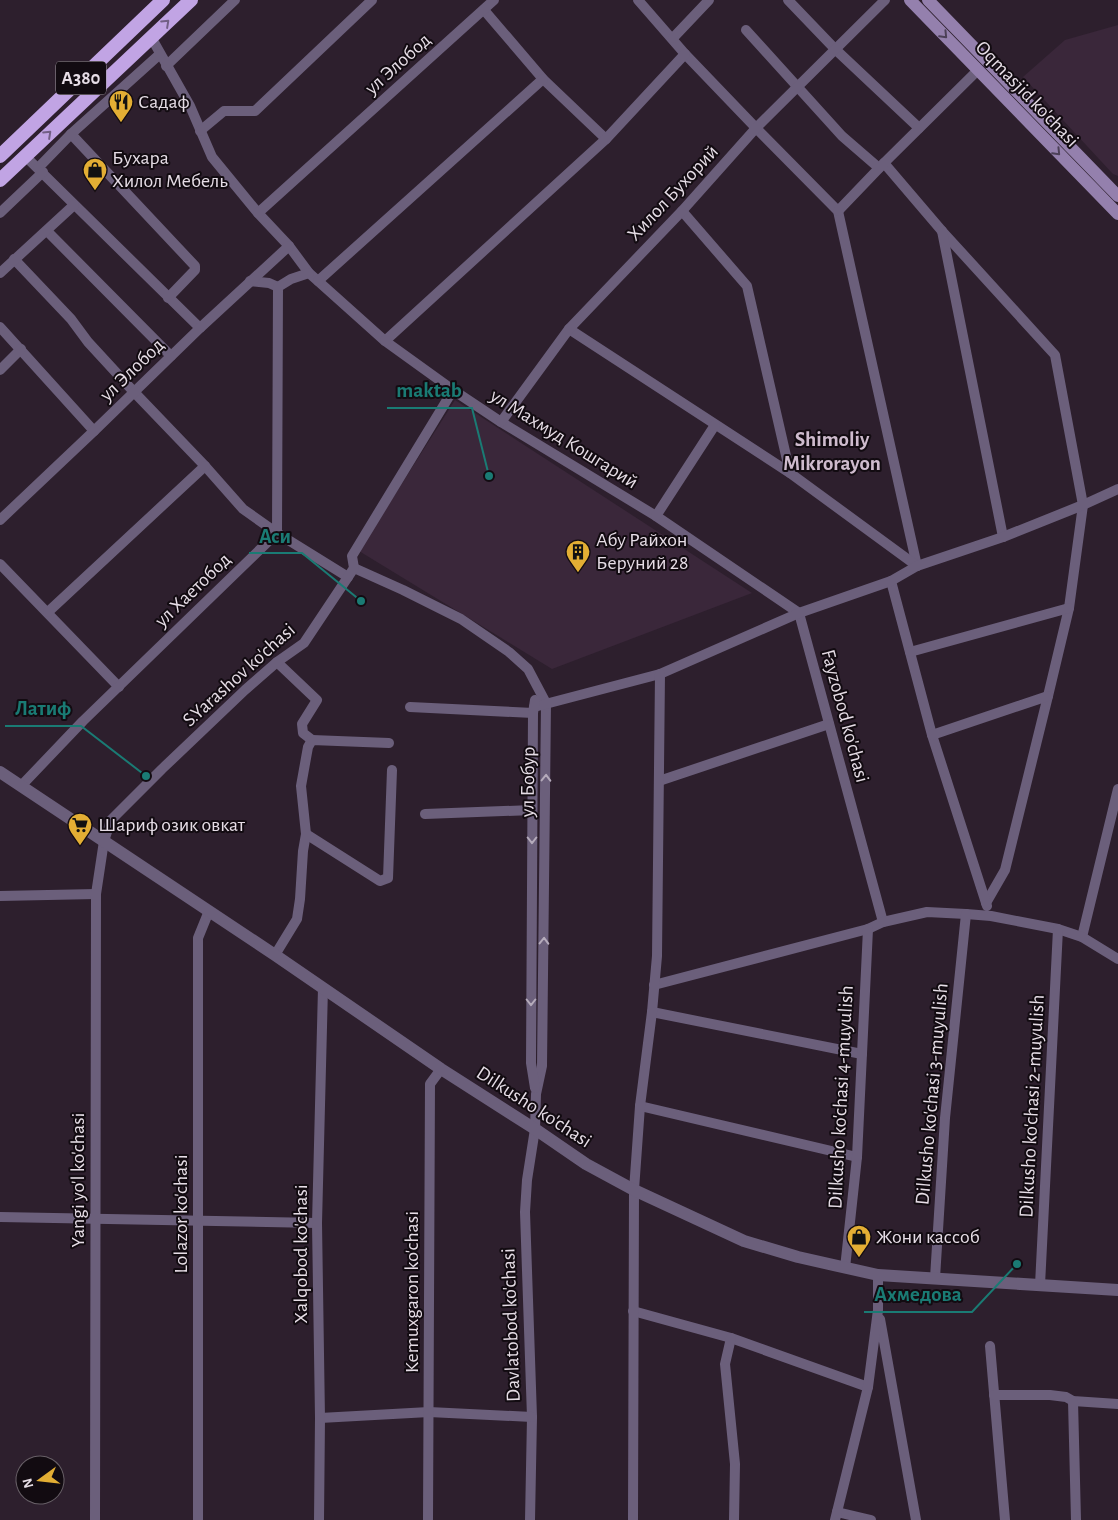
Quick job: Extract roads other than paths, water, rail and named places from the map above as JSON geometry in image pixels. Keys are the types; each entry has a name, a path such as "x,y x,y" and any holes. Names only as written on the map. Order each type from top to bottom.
{"highway":[{"name":"A380","path":"0,156 163,0"},
{"name":"A380","path":"0,180 191,0"}],"main road":[{"name":"Oqmasjid ko'chasi","path":"910,0 1118,214"},
{"name":"Oqmasjid ko'chasi","path":"928,0 1118,196"}],"street":[{"path":"166,66 236,0"},
{"path":"200,131 224,111 255,111 372,0"},
{"name":"ул Элобод","path":"258,213 494,0"},
{"path":"638,0 685,54 838,210 917,566"},
{"path":"673,38 709,0"},
{"path":"788,0 919,128"},
{"name":"Хилол Бухорий","path":"501,422 568,329 682,211 756,128 885,0"},
{"path":"484,10 543,79 606,139"},
{"path":"746,30 842,136 881,166 1055,355 1083,505 1069,608 1048,696 1005,870 986,903"},
{"name":"ул Махмуд Кошгарий","path":"151,37 190,106 212,156 318,282 385,341 453,390 501,422 656,516 799,614"},
{"path":"0,213 71,134 160,54"},
{"path":"385,341 606,139 685,54"},
{"path":"838,210 978,70"},
{"path":"318,282 543,79"},
{"path":"71,134 196,266 195,270 168,298"},
{"path":"25,156 200,328"},
{"path":"0,272 74,205"},
{"path":"682,211 747,286 790,473"},
{"path":"47,231 171,356"},
{"path":"942,231 1003,536"},
{"name":"ул Элобод","path":"0,520 200,328 289,246"},
{"path":"14,259 71,319 88,342 243,509 277,533 351,572 403,590 461,619 509,652 528,670 546,703"},
{"path":"278,287 291,279 309,273"},
{"path":"250,281 269,283 278,287"},
{"path":"277,533 278,287"},
{"path":"0,327 94,431"},
{"path":"568,329 790,473 917,566"},
{"path":"0,370 20,349"},
{"name":"S.Yarashov ko'chasi","path":"104,841 111,820 169,762 245,690 277,662 304,643 351,572 352,556 453,390"},
{"path":"656,516 715,425"},
{"path":"48,612 205,466"},
{"path":"410,707 534,710 546,703 660,674 799,614 891,581 917,566 1003,536 1083,505 1118,488"},
{"name":"ул Хаетобод","path":"21,786 83,722 277,533"},
{"path":"0,564 119,687"},
{"path":"891,581 932,735 991,916"},
{"path":"910,652 1069,608"},
{"name":"Fayzobod ko'chasi","path":"799,614 883,922"},
{"path":"277,662 317,700 302,724 304,733 312,740 389,743"},
{"path":"633,1520 634,1190 640,1106 657,956 660,674"},
{"path":"536,1094 531,1064 532,810 534,710 538,687"},
{"path":"932,735 1048,696"},
{"name":"ул Бобур","path":"535,1129 536,1094 542,1066 546,703"},
{"path":"659,781 829,724"},
{"path":"275,955 297,919 306,834 301,786 308,747 312,740"},
{"path":"306,834 380,881 388,878 392,770"},
{"name":"Dilkusho ko'chasi","path":"0,772 586,1164 634,1190 744,1241 798,1257 878,1275 1118,1290"},
{"path":"1082,937 1118,789"},
{"path":"425,814 532,810"},
{"name":"Yangi yo'l ko'chasi","path":"95,1520 96,894 104,841"},
{"path":"0,896 96,894"},
{"name":"Lolazor ko'chasi","path":"198,1520 198,938 209,911"},
{"path":"654,985 868,929 883,922 928,912 991,916 1058,929 1082,937 1118,959"},
{"name":"Dilkusho ko'chasi 3-muyulish","path":"935,1278 945,1118 966,914"},
{"name":"Dilkusho ko'chasi 4-muyulish","path":"845,1268 857,1156 868,929"},
{"name":"Dilkusho ko'chasi 2-muyulish","path":"1040,1285 1058,929"},
{"name":"Xalqobod ko'chasi","path":"319,1520 320,1418 317,1223 322,988"},
{"path":"652,1012 862,1054"},
{"name":"Kemuxgaron ko'chasi","path":"428,1520 430,1084 441,1068"},
{"path":"640,1106 857,1156"},
{"name":"Davlatobod ko'chasi","path":"530,1520 532,1417 525,1212 527,1180 535,1129"},
{"path":"0,1217 317,1223"},
{"path":"871,1520 836,1516 868,1387 878,1310 878,1275"},
{"path":"878,1310 916,1520"},
{"path":"633,1311 731,1338 868,1387"},
{"path":"731,1338 725,1364 735,1464 734,1520"},
{"path":"990,1346 1005,1520"},
{"path":"994,1395 1066,1396 1073,1401 1118,1404"},
{"path":"1073,1401 1076,1520"},
{"path":"320,1418 429,1412 532,1417"}],"place":[{"name":"Садаф","path":"121,123"},
{"name":"Бухара Хилол Мебель","path":"95,191"},
{"name":"maktab","path":"489,476"},
{"name":"Абу Райхон Беруний 28","path":"578,573"},
{"name":"Аси","path":"361,601"},
{"name":"Латиф","path":"146,776"},
{"name":"Шариф озик овкат","path":"80,846"},
{"name":"Жони кассоб","path":"859,1258"},
{"name":"Ахмедова","path":"1017,1264"}],"district":[{"name":"Shimoliy Mikrorayon","path":"832,451"}]}
